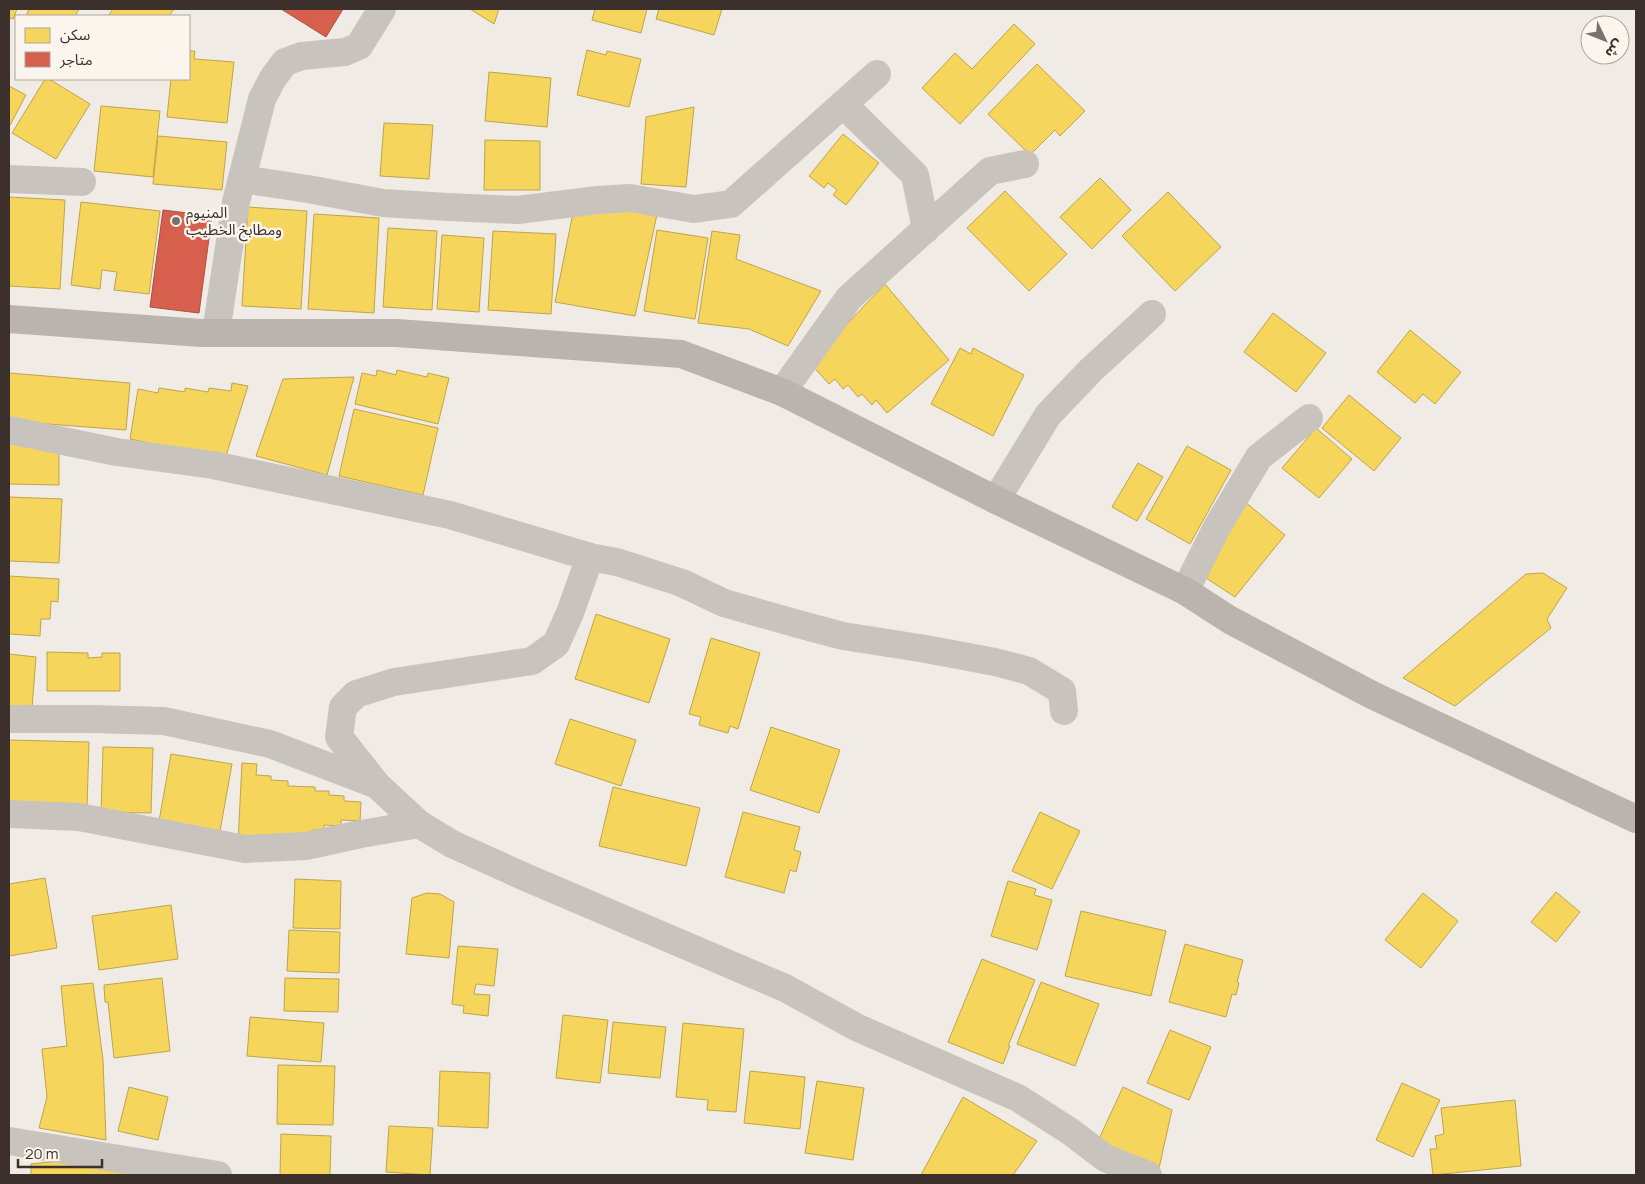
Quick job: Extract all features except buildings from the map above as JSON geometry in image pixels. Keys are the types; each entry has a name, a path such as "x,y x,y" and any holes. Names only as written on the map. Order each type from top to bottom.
{"main road":[{"path":"9,319 216,332 397,333 681,354 782,392 996,500 1185,591 1230,620 1372,696 1636,819"}],"street":[{"path":"216,332 236,202 262,99 273,78 285,62 302,56 345,52 359,46 382,9"},
{"path":"242,179 383,203 518,210 630,198 694,209 731,204 877,74"},
{"path":"843,104 915,175 926,229"},
{"path":"782,392 849,298 990,171 1025,164"},
{"path":"9,179 82,182"},
{"path":"996,500 1048,415 1091,370 1152,314"},
{"path":"1185,591 1217,527 1259,457 1309,418"},
{"path":"9,430 117,452 213,465 450,515 590,557 617,562 682,583 724,603 843,636 934,650 1029,671 1062,691 1064,711"},
{"path":"590,557 570,613 556,644 532,661 394,682 356,694 343,707 340,737 377,785 419,824 452,844 786,988 858,1028 1018,1098 1071,1132 1105,1158 1148,1175"},
{"path":"9,719 164,721 270,744 377,785"},
{"path":"9,814 79,817 244,849 306,846 419,824"},
{"path":"9,1141 218,1175"}],"place":[{"name":"المنيوم ومطابخ الخطيب","path":"176,221"}]}
